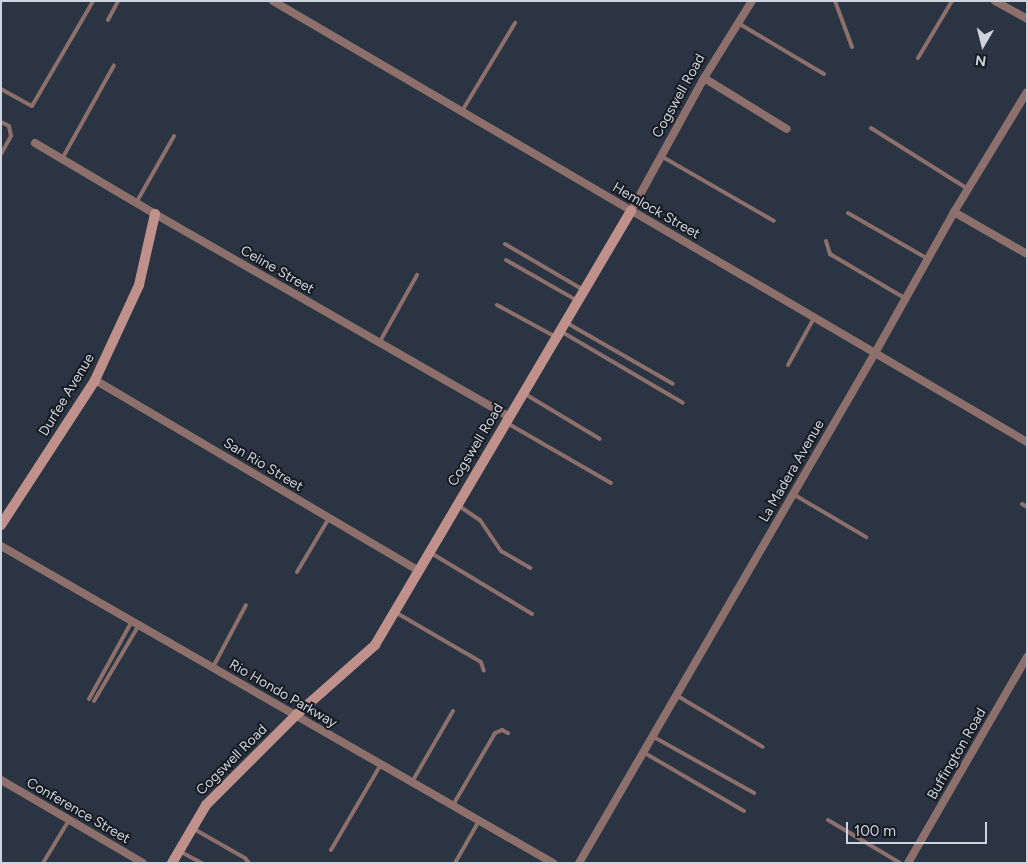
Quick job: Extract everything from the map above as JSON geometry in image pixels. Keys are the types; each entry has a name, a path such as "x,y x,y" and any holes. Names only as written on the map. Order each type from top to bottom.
{"street":[{"name":"Hemlock Street","path":"273,1 1027,442"},
{"name":"Cogswell Road","path":"172,863 206,805 296,715 374,645 632,210 704,78 752,1"},
{"path":"995,1 1027,18"},
{"path":"704,78 787,129"},
{"name":"La Madera Avenue","path":"579,863 875,353 954,212 1027,92"},
{"name":"Celine Street","path":"35,143 507,419"},
{"path":"954,212 1027,254"},
{"name":"Durfee Avenue","path":"1,525 95,380 139,285 155,214"},
{"name":"San Rio Street","path":"95,380 418,570"},
{"name":"Rio Hondo Parkway","path":"1,546 553,863"},
{"name":"Buffington Road","path":"908,863 1027,657"},
{"name":"Conference Street","path":"1,780 142,863"}],"lane":[{"path":"1,89 32,106 93,1"},
{"path":"108,20 118,1"},
{"path":"835,1 852,47"},
{"path":"918,58 952,1"},
{"path":"462,111 515,23"},
{"path":"737,23 824,74"},
{"path":"62,158 114,65"},
{"path":"1,122 9,126 11,136 1,154"},
{"path":"871,128 968,189"},
{"path":"136,203 174,136"},
{"path":"661,156 774,221"},
{"path":"848,213 928,259"},
{"path":"826,241 830,254 906,299"},
{"path":"505,244 584,290"},
{"path":"506,260 578,301"},
{"path":"379,343 417,275"},
{"path":"498,305 560,330 673,384"},
{"path":"788,364 814,318"},
{"path":"560,330 683,403"},
{"path":"523,393 600,440"},
{"path":"507,419 611,483"},
{"path":"793,494 866,537"},
{"path":"457,504 480,520 501,551 531,568"},
{"path":"1022,504 1027,507"},
{"path":"297,572 329,518"},
{"path":"429,552 532,614"},
{"path":"213,667 246,605"},
{"path":"394,611 480,662 484,671"},
{"path":"89,699 136,623"},
{"path":"94,701 136,623"},
{"path":"676,695 763,748"},
{"path":"412,782 453,711"},
{"path":"453,805 495,733 502,730 508,733"},
{"path":"652,736 754,793"},
{"path":"643,752 744,811"},
{"path":"331,850 380,764"},
{"path":"43,863 69,820"},
{"path":"455,863 479,820"},
{"path":"828,820 900,863"},
{"path":"192,828 245,858 249,863"},
{"path":"179,851 202,863"}]}
